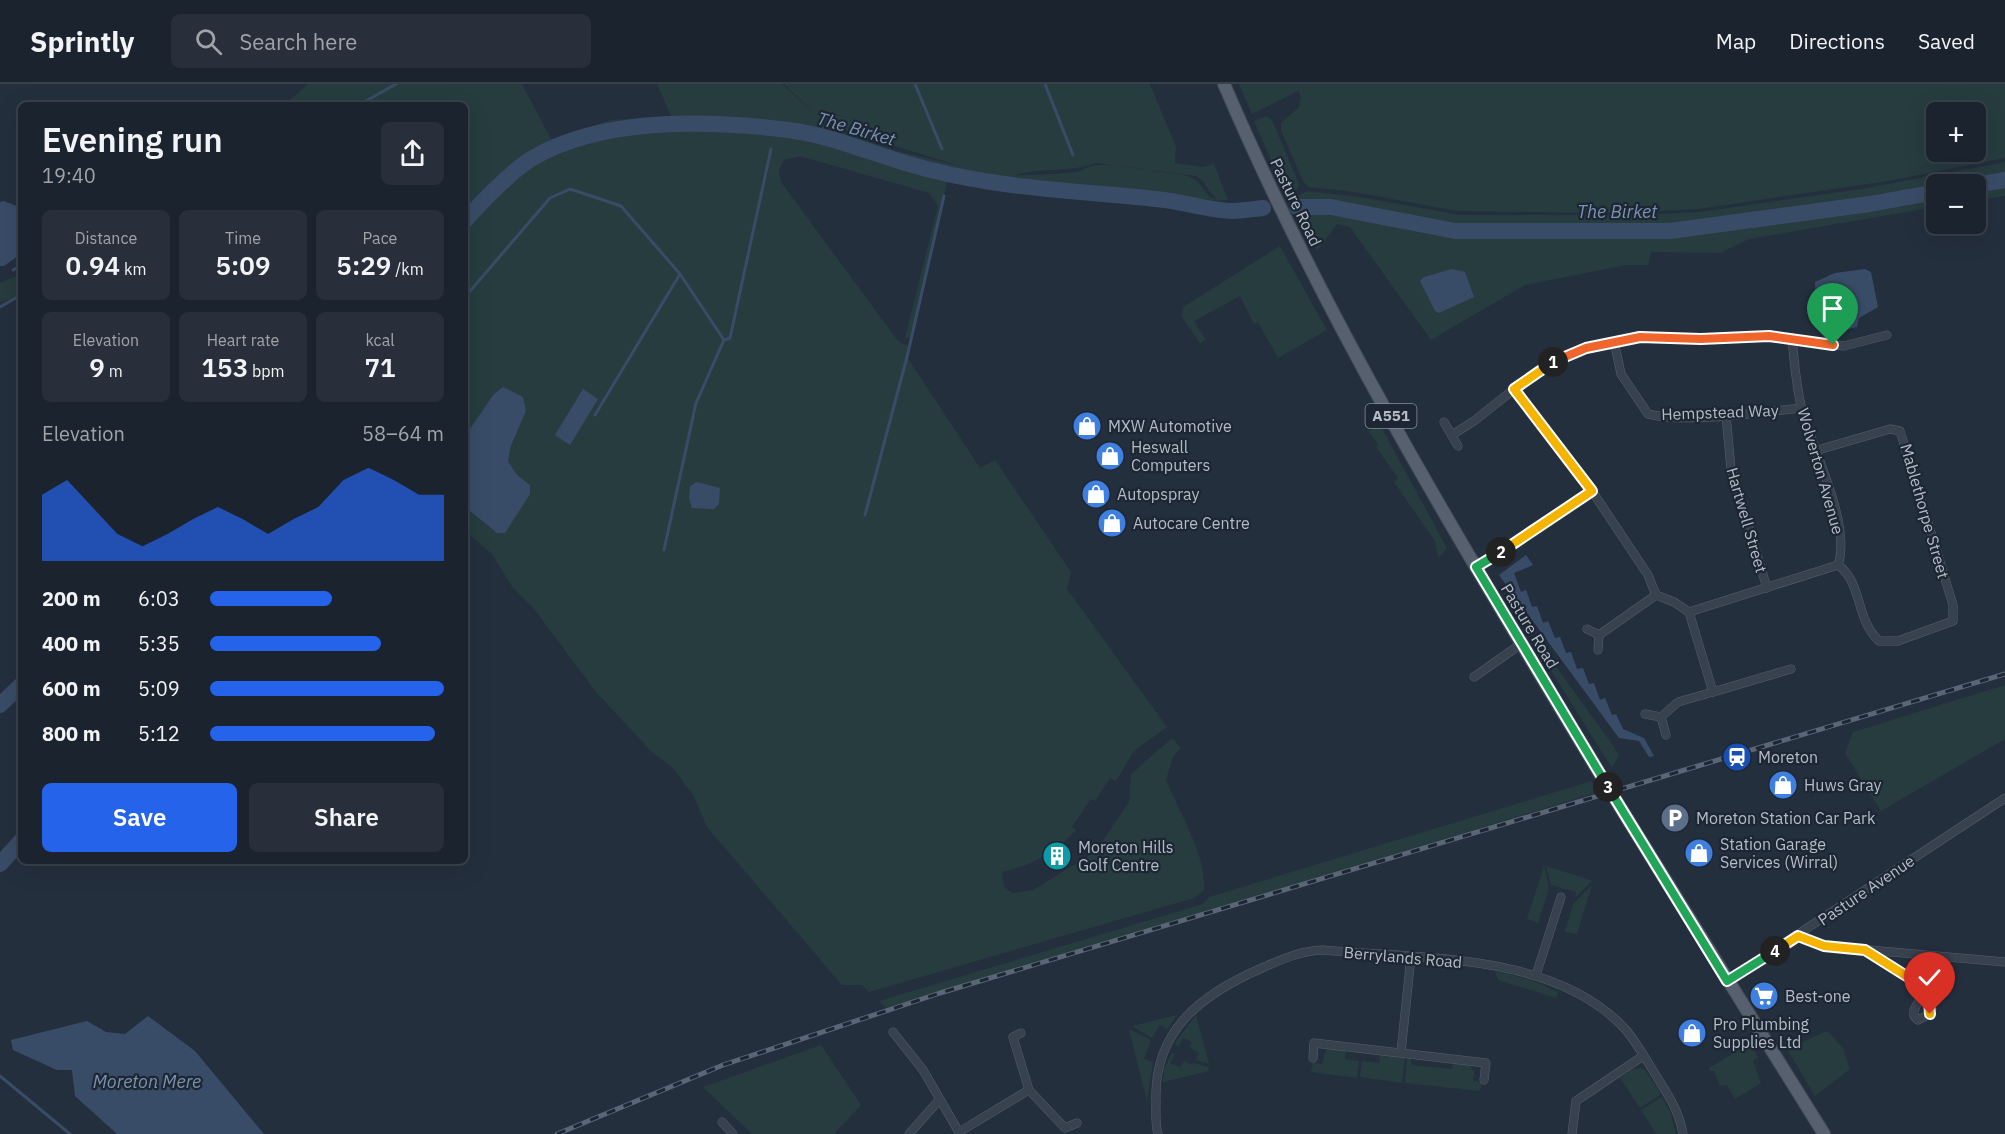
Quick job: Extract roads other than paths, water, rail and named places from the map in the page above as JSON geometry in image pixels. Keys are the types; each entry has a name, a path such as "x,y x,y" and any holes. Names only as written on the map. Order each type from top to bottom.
{"main road":[{"name":"Pasture Road","path":"1224,84 1271,192 1318,285 1476,567 1620,807 1824,1134"}],"street":[{"path":"1452,435 1474,421 1537,371 1562,357 1614,341 1640,337 1792,338 1844,346 1887,335"},
{"name":"Wolverton Avenue","path":"1792,338 1802,408 1818,450 1841,538 1838,565"},
{"name":"Hempstead Way","path":"1614,341 1621,374 1648,414 1663,417 1726,415 1802,408"},
{"path":"1514,389 1592,491 1648,575 1656,595 1674,602 1689,612 1713,692"},
{"name":"Hartwell Street","path":"1726,415 1731,470 1767,588"},
{"path":"1444,422 1458,446"},
{"name":"Mablethorpe Street","path":"1818,450 1890,429 1900,431 1955,617 1950,624 1898,641 1879,641 1866,628 1851,578 1838,565"},
{"path":"1476,567 1592,491"},
{"path":"1689,612 1838,565"},
{"path":"1599,635 1656,595"},
{"path":"1587,629 1599,635"},
{"path":"1598,650 1599,635"},
{"path":"1474,677 1521,644"},
{"path":"1660,717 1678,702 1791,669"},
{"path":"1645,714 1660,717"},
{"path":"1660,717 1666,735"},
{"name":"Pasture Avenue","path":"1727,981 2005,798"},
{"path":"1536,975 1561,897"},
{"path":"1798,936 1824,946 2005,962"},
{"name":"Berrylands Road","path":"1158,1134 1155,1083 1160,1060 1170,1038 1189,1011 1205,997 1239,977 1305,951 1323,950 1507,966 1536,975 1604,1011 1627,1031 1677,1109 1683,1134"},
{"path":"1865,950 1910,977 1919,984 1923,993"},
{"path":"1401,1052 1411,957"},
{"path":"893,1032 923,1070 960,1133 1029,1090"},
{"path":"1021,1033 1013,1037 1029,1090 1065,1128 1077,1123"},
{"path":"1313,1058 1314,1043 1401,1052 1486,1063 1484,1080"},
{"path":"1572,1134 1576,1101 1643,1056"},
{"path":"909,1134 940,1099"},
{"path":"722,1122 731,1133"}],"water":[{"path":"4,201 18,207 18,256 4,266 0,266 0,202"},
{"path":"1452,269 1465,272 1474,297 1439,313 1435,311 1420,281 1424,277"},
{"path":"1865,269 1871,272 1878,307 1859,318 1857,327 1848,329 1820,324 1816,319 1815,282 1835,273"},
{"path":"503,387 523,397 526,411 511,446 508,461 517,475 530,485 530,494 505,533 497,533 468,509 468,432 494,394"},
{"path":"583,389 598,399 570,445 555,435"},
{"path":"697,482 720,488 719,504 714,509 692,508 689,498 690,486"},
{"path":"1526,555 1533,565 1514,573 1521,592 1526,590 1532,607 1537,606 1543,623 1548,621 1555,638 1560,637 1566,653 1571,652 1577,669 1583,668 1589,684 1594,683 1600,700 1605,698 1612,715 1616,714 1623,729 1644,738 1654,756 1649,757 1639,741 1619,738 1499,575"},
{"name":"Moreton Mere","path":"148,1016 195,1051 264,1134 117,1134 75,1096 72,1070 57,1070 13,1050 11,1040 87,1021 106,1032 125,1034"}],"waterway":[{"path":"364,102 396,84"},
{"path":"915,84 942,149"},
{"path":"1045,84 1073,155"},
{"name":"The Birket","path":"468,218 515,171 531,159 559,145 589,135 622,129 690,124 724,124 806,133 913,165 987,181 1043,189 1165,200 1222,210 1263,208"},
{"path":"468,294 550,198 570,189 621,206 680,274 724,340 730,338 771,149"},
{"name":"The Birket","path":"1986,183 2005,180"},
{"name":"The Birket","path":"1297,207 1331,207 1455,231 1670,231 1870,204 1926,194"},
{"path":"865,515 907,357 944,196"},
{"path":"13,270 18,268"},
{"path":"595,415 680,274"},
{"path":"0,307 18,297"},
{"path":"664,550 696,403 724,340"},
{"name":"The Birket","path":"0,705 18,688"},
{"path":"0,864 18,844"},
{"path":"0,1076 70,1134"}],"railway":[{"path":"557,1134 723,1065 940,993 2005,674"}],"place":[{"name":"MXW Automotive","path":"1087,426"},
{"name":"Heswall Computers","path":"1110,456"},
{"name":"Autopspray","path":"1096,494"},
{"name":"Autocare Centre","path":"1112,523"},
{"name":"Moreton","path":"1737,757"},
{"name":"Huws Gray","path":"1783,785"},
{"name":"Moreton Station Car Park","path":"1675,818"},
{"name":"Station Garage Services (Wirral)","path":"1699,853"},
{"name":"Moreton Hills Golf Centre","path":"1057,856"},
{"name":"Best-one","path":"1764,996"},
{"name":"Pro Plumbing Supplies Ltd","path":"1692,1033"}]}
